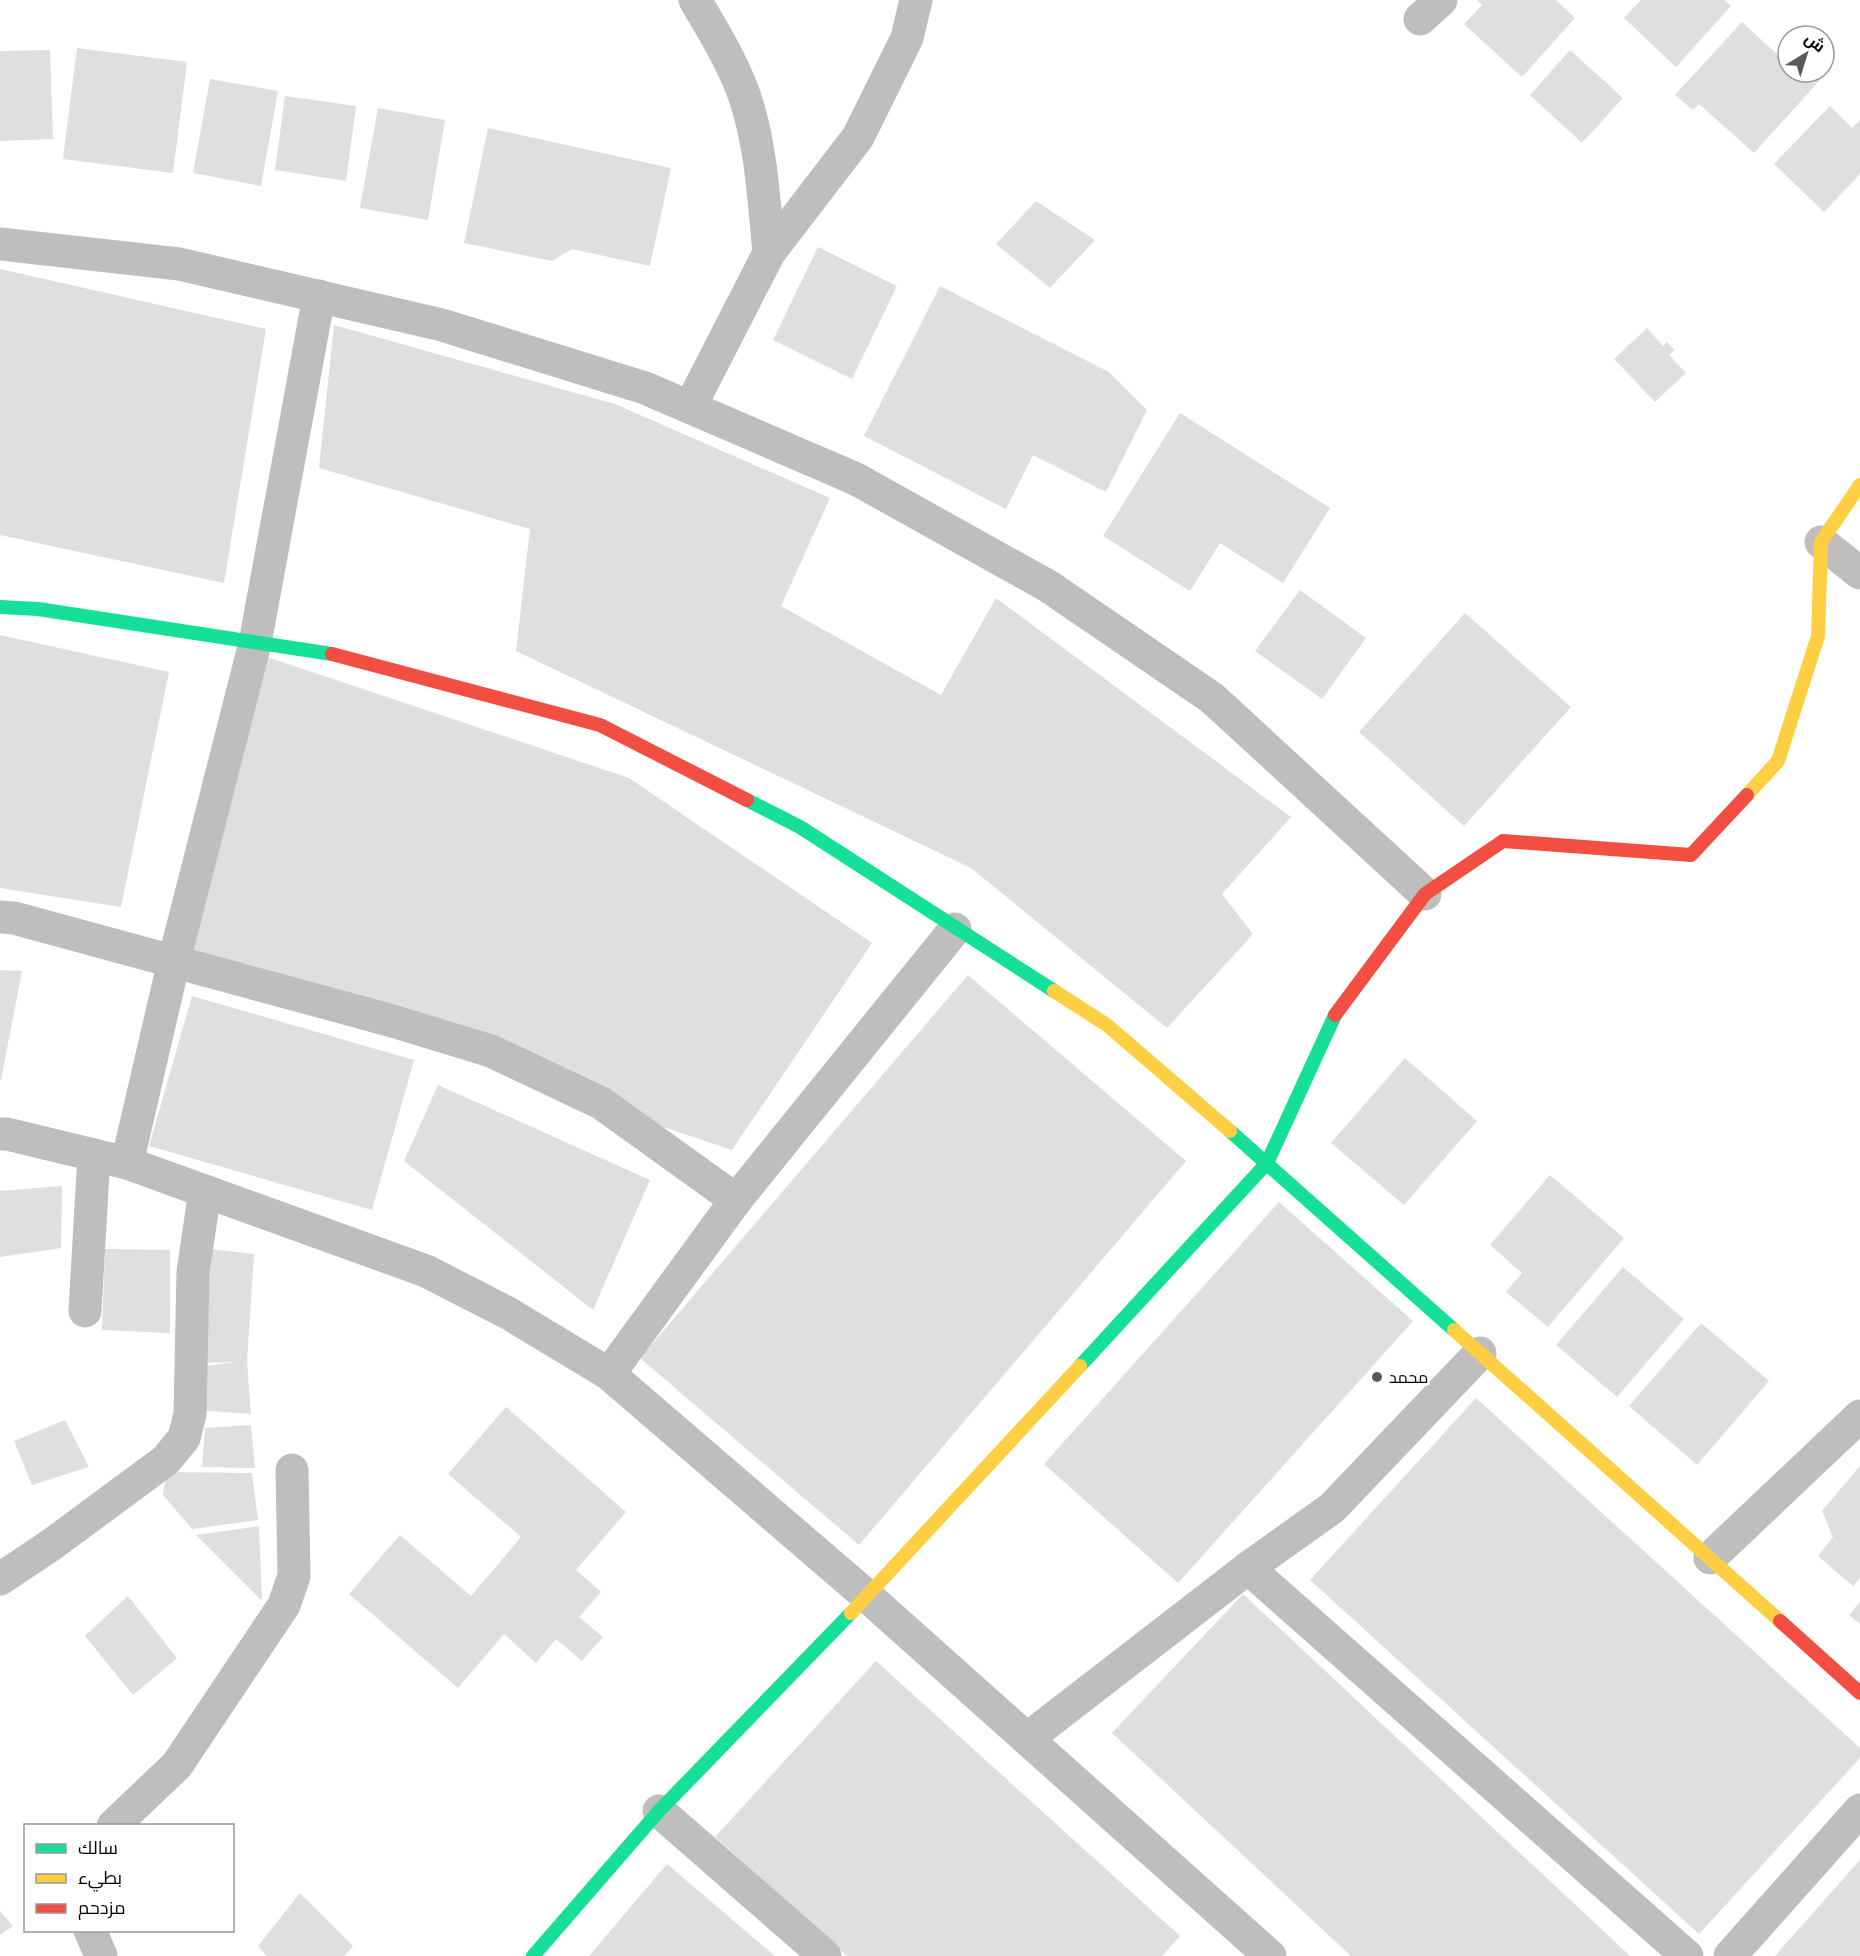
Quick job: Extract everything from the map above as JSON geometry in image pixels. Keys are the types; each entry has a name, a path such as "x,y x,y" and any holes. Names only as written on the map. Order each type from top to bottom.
{"street":[{"path":"695,0 725,50 748,106 760,160 769,253"},
{"path":"690,407 769,253 858,137 907,38 916,0"},
{"path":"0,244 179,264 442,325 645,387 856,479 1048,586 1212,698 1425,894"},
{"path":"127,1163 174,962 255,643 319,296"},
{"path":"533,1956 659,1811 867,1596 1267,1163 1334,1016 1425,894 1503,841 1691,855 1778,761 1818,636 1821,542 1860,485"},
{"path":"1821,542 1860,573"},
{"path":"0,607 38,609 328,653 600,725 800,827 1107,1025 1267,1163 1860,1693"},
{"path":"0,917 14,918 491,1050 602,1103 736,1200"},
{"path":"609,1374 736,1200 955,929"},
{"path":"0,1134 127,1163 426,1271 508,1313 609,1374 867,1596 1270,1956"},
{"path":"85,1311 94,1155"},
{"path":"0,1579 51,1545 166,1460 184,1438 190,1414 193,1272 205,1191"},
{"path":"1028,1738 1248,1568 1332,1508 1480,1353"},
{"path":"1710,1558 1860,1416"},
{"path":"114,1824 177,1765 284,1605 294,1576 292,1470"},
{"path":"1248,1568 1687,1956"},
{"path":"1730,1956 1860,1810"},
{"path":"659,1811 825,1956"},
{"path":"91,1932 101,1956"}],"building":[{"path":"1477,0 1556,0 1575,18 1522,77 1464,24 1482,5"},
{"path":"1641,0 1724,0 1731,6 1676,67 1624,18"},
{"path":"1742,22 1776,53 1776,84 1816,84 1754,153 1699,104 1693,110 1675,95"},
{"path":"77,48 187,62 173,173 63,159"},
{"path":"50,50 53,139 0,141 0,51"},
{"path":"1570,50 1623,98 1582,143 1530,95"},
{"path":"210,79 278,91 261,186 193,173"},
{"path":"285,96 356,106 346,181 275,170"},
{"path":"1830,106 1852,128 1860,120 1860,174 1824,212 1774,164"},
{"path":"378,108 445,120 428,220 360,208"},
{"path":"488,128 671,168 650,266 572,249 552,261 464,243"},
{"path":"1036,201 1095,240 1050,288 996,244"},
{"path":"818,247 897,286 852,379 773,340"},
{"path":"0,269 266,329 224,583 0,535"},
{"path":"940,286 1109,372 1147,410 1106,492 1033,455 1006,509 864,436"},
{"path":"334,325 615,404 830,498 781,606 941,695 996,598 1291,817 1222,894 1253,934 1167,1028 971,868 516,651 530,529 319,468"},
{"path":"1647,328 1663,346 1667,342 1674,350 1669,355 1686,373 1655,402 1614,359"},
{"path":"1180,413 1330,508 1283,583 1220,543 1190,591 1103,536"},
{"path":"1300,590 1366,638 1322,699 1255,651"},
{"path":"1465,613 1571,707 1464,826 1359,732"},
{"path":"0,635 169,672 121,907 0,888"},
{"path":"264,656 629,778 872,943 732,1150 163,958"},
{"path":"0,970 22,971 1,1080 0,1079"},
{"path":"968,975 1186,1161 859,1545 640,1358"},
{"path":"192,996 414,1060 372,1210 149,1146"},
{"path":"1405,1058 1477,1121 1404,1205 1331,1143"},
{"path":"438,1085 650,1180 593,1310 404,1161"},
{"path":"1550,1175 1624,1238 1548,1327 1506,1292 1522,1273 1490,1245"},
{"path":"62,1186 61,1248 0,1257 0,1191"},
{"path":"1279,1202 1413,1321 1178,1583 1044,1464"},
{"path":"203,1248 254,1254 247,1361 251,1414 197,1410 196,1367 237,1362 201,1363"},
{"path":"105,1249 170,1250 170,1333 102,1330"},
{"path":"1623,1267 1684,1319 1617,1397 1556,1345"},
{"path":"1701,1323 1769,1381 1697,1465 1629,1406"},
{"path":"1476,1398 1860,1748 1860,1758 1699,1934 1310,1580"},
{"path":"506,1407 626,1512 576,1570 601,1592 579,1617 603,1637 582,1661 556,1639 536,1663 504,1634 458,1688 349,1594 400,1535 471,1596 521,1537 448,1474"},
{"path":"65,1420 89,1467 32,1485 14,1441"},
{"path":"251,1425 255,1468 202,1467 205,1428"},
{"path":"1860,1466 1860,1578 1853,1586 1818,1556 1833,1537 1822,1511"},
{"path":"166,1472 252,1473 258,1520 192,1529 163,1495"},
{"path":"259,1526 262,1601 196,1535"},
{"path":"1243,1594 1630,1956 1351,1956 1112,1733"},
{"path":"128,1596 177,1658 133,1695 85,1636"},
{"path":"1860,1602 1860,1624 1849,1615"},
{"path":"876,1661 1180,1936 1162,1956 847,1956 715,1837"},
{"path":"1860,1860 1860,1956 1775,1956"},
{"path":"667,1864 775,1956 589,1956"},
{"path":"300,1893 353,1946 344,1956 267,1956 258,1946"},
{"path":"0,1911 13,1926 0,1935"}],"traffic: fast":[{"path":"0,607 38,609 332,654"},
{"path":"747,800 800,827 1054,991"},
{"path":"1080,1366 1267,1163 1335,1015"},
{"path":"1230,1131 1454,1330"},
{"path":"533,1956 659,1811 851,1613"}],"traffic: slow":[{"path":"1747,795 1778,761 1818,636 1821,542 1860,485"},
{"path":"1054,991 1107,1025 1230,1131"},
{"path":"1454,1330 1780,1621"},
{"path":"851,1613 1080,1366"}],"traffic: jam":[{"path":"332,654 600,725 747,800"},
{"path":"1335,1015 1425,894 1503,841 1691,855 1747,795"},
{"path":"1780,1621 1860,1693"}],"place":[{"name":"محمد","path":"1377,1377"}]}
